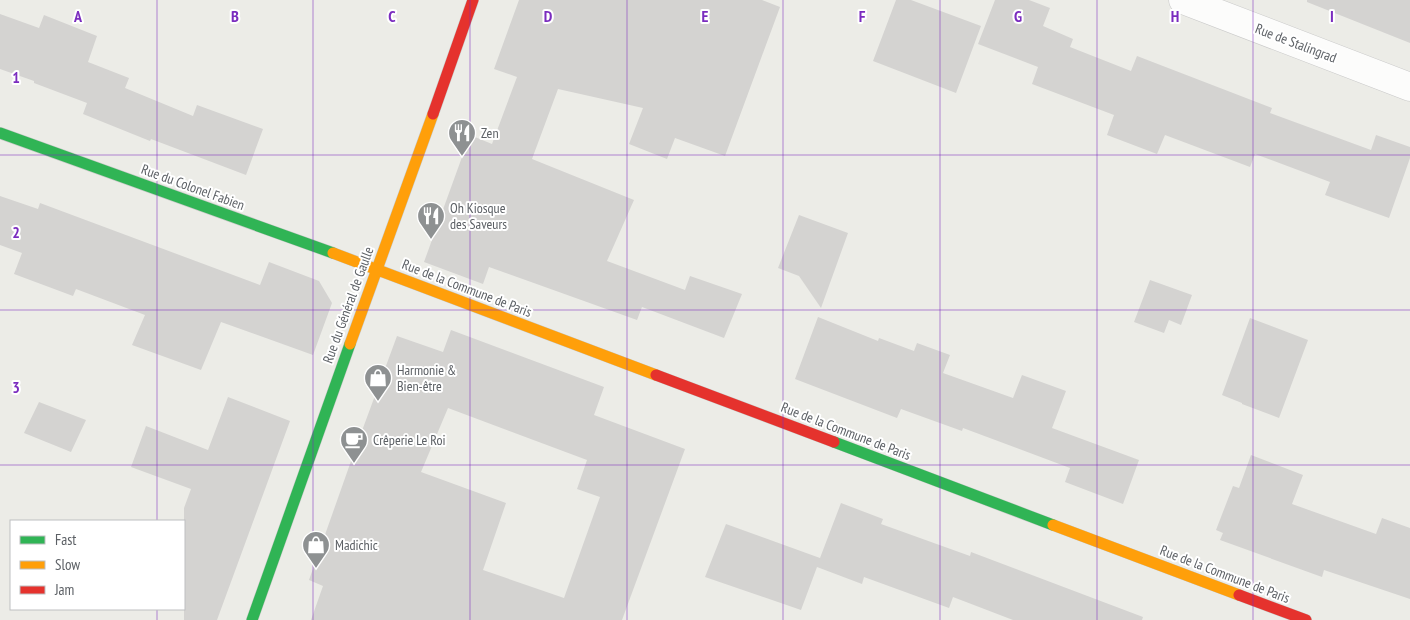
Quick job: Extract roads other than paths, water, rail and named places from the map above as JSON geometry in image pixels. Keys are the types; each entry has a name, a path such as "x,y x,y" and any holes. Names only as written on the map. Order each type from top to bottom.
{"street":[{"name":"Rue du Général de Gaulle","path":"252,620 473,0"},
{"name":"Rue de Stalingrad","path":"1183,0 1410,87"},
{"name":"Rue du Colonel Fabien","path":"0,133 376,269"},
{"name":"Rue de la Commune de Paris","path":"376,269 1306,620"}],"place":[{"name":"Zen","path":"462,157"},
{"name":"Oh Kiosque des Saveurs","path":"431,240"},
{"name":"Harmonie & Bien-être","path":"378,402"},
{"name":"Crêperie Le Roi","path":"354,464"},
{"name":"Madichic","path":"316,569"}]}
